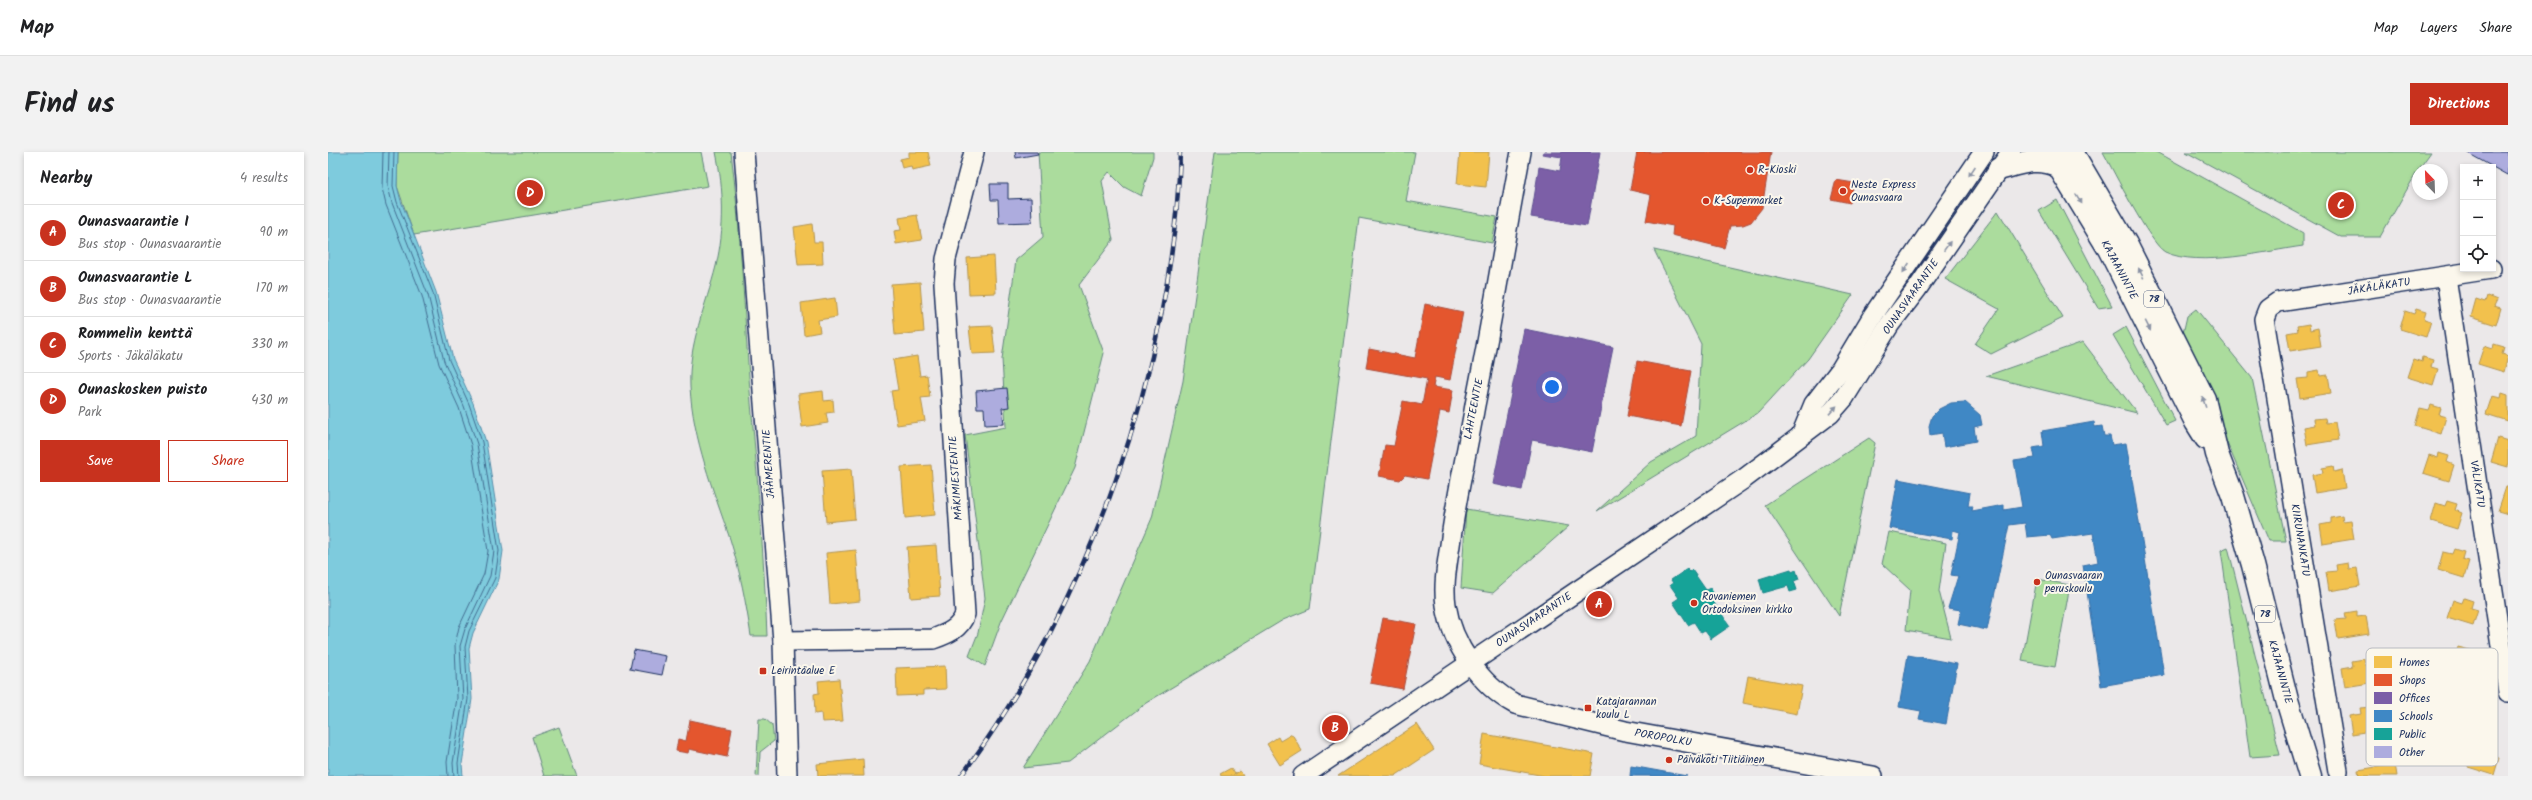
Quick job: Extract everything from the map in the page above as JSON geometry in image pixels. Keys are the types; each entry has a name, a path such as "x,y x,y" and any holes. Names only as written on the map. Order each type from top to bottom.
{"main road":[{"path":"2005,160 2046,160 2060,157"},
{"name":"KAJAANINTIE","path":"2060,157 2109,249 2196,422 2217,454 2233,496 2287,700 2310,776"}],"street":[{"name":"JÄÄMERENTIE","path":"744,152 783,642 787,776"},
{"name":"MÄKIMIESTENTIE","path":"783,642 933,639 949,634 962,622 965,614 944,283 946,259 974,152"},
{"name":"LÄHTEENTIE","path":"1471,662 1455,638 1447,612 1444,590 1458,486 1475,406 1521,152"},
{"name":"OUNASVAARANTIE","path":"1802,433 1814,404 1841,370 1874,314 1984,152"},
{"name":"OUNASVAARANTIE","path":"1304,776 1744,478 1802,433 1819,423 1844,398 1890,324 1917,289 2005,160"},
{"name":"JÄKÄLÄKATU","path":"2496,268 2508,266"},
{"name":"JÄKÄLÄKATU","path":"2268,309 2278,302 2475,272"},
{"name":"VÄLIKATU","path":"2446,277 2508,692"},
{"name":"KIIRUNANKATU","path":"2268,309 2264,319 2338,771"},
{"name":"POROPOLKU","path":"1471,662 1501,696 1529,708 1625,731 1873,776"}],"green space":[{"path":"398,152 701,152 708,186 414,235 397,186"},
{"path":"716,152 731,152 740,242 760,514 767,636 751,636 737,563 699,445 692,407 690,371 692,356 698,325 716,266 721,238 722,195"},
{"path":"1038,152 1153,152 1153,157 1141,196 1124,187 1109,172 1102,181 1113,240 1079,285 1104,353 1075,468 1001,622 985,666 969,656 978,633 985,598 965,435 1006,427 1002,359 1016,260 1043,237"},
{"path":"1215,152 1415,152 1406,201 1497,217 1492,243 1359,218 1310,609 1283,620 1146,703 1068,763 1023,768 1090,661 1152,518 1183,381"},
{"path":"2103,152 2157,152 2303,233 2303,246 2233,257 2196,259 2179,257 2165,252 2150,236 2141,222"},
{"path":"2186,152 2431,152 2422,164 2412,164 2412,181 2380,237 2341,237"},
{"path":"2057,200 2112,306 2098,308 2039,211"},
{"path":"1998,211 2063,318 1991,354 1975,344 1999,309 1945,279"},
{"path":"1654,250 1853,295 1808,359 1758,413 1597,511 1651,462 1696,436 1701,344"},
{"path":"2196,309 2252,378 2286,541 2269,541 2182,338 2187,316"},
{"path":"2126,327 2175,421 2166,425 2113,335"},
{"path":"2083,342 2137,413 1986,376"},
{"path":"1869,438 1875,443 1839,616 1765,505"},
{"path":"1466,509 1569,526 1493,593 1461,588"},
{"path":"1889,532 1946,543 1939,591 1951,638 1906,630 1910,590 1882,564"},
{"path":"2228,547 2280,755 2250,757 2221,550"},
{"path":"2037,579 2070,585 2055,667 2022,661"},
{"path":"759,719 765,719 772,725 774,741 760,752 759,776 756,776"},
{"path":"559,727 577,776 544,776 532,737"}],"water":[{"path":"328,152 398,152 397,186 401,201 436,292 453,359 473,403 486,442 503,551 499,579 473,633 469,648 472,699 462,764 463,776 328,776"}],"building: Homes":[{"path":"909,152 928,152 931,166 912,170 911,166 902,168 900,159 909,157"},
{"path":"1460,152 1489,152 1486,187 1457,184"},
{"path":"917,215 922,240 896,244 894,231 901,230 899,218"},
{"path":"812,224 814,242 822,242 823,264 798,265 794,227"},
{"path":"994,256 996,293 969,294 967,258"},
{"path":"920,282 924,332 895,335 891,284"},
{"path":"2487,296 2497,300 2494,306 2501,308 2496,325 2471,317 2476,299 2485,302"},
{"path":"835,298 837,317 818,320 820,332 804,335 801,303"},
{"path":"2416,309 2426,312 2424,319 2431,321 2426,337 2400,329 2405,311 2414,314"},
{"path":"2309,324 2310,330 2318,328 2321,346 2290,351 2287,333 2298,331 2297,326"},
{"path":"992,326 995,353 972,354 969,327"},
{"path":"2494,344 2504,347 2502,354 2508,356 2504,372 2478,364 2484,346 2493,349"},
{"path":"917,356 920,376 927,375 930,397 921,398 925,421 897,425 891,391 898,390 893,360"},
{"path":"2423,357 2433,360 2431,367 2438,369 2433,385 2407,377 2413,359 2422,362"},
{"path":"2319,370 2320,376 2328,375 2331,393 2300,398 2297,379 2308,378 2308,372"},
{"path":"823,391 824,401 833,400 834,412 826,413 828,423 802,427 798,394"},
{"path":"2502,393 2508,395 2508,421 2486,414 2492,396 2501,398"},
{"path":"2431,405 2441,408 2439,415 2446,417 2441,434 2415,426 2420,408 2429,410"},
{"path":"2325,418 2326,423 2335,422 2338,440 2307,445 2304,427 2315,425 2314,419"},
{"path":"2498,438 2508,441 2508,467 2491,462"},
{"path":"2439,453 2449,456 2447,462 2454,465 2449,481 2423,473 2429,455 2438,458"},
{"path":"931,465 935,515 905,518 901,467"},
{"path":"2333,466 2334,472 2342,470 2345,488 2315,493 2312,475 2323,473 2322,468"},
{"path":"851,469 855,519 826,522 822,471"},
{"path":"2506,487 2508,487 2508,514 2498,511"},
{"path":"2447,501 2457,504 2455,510 2462,513 2457,529 2431,521 2436,503 2445,506"},
{"path":"2342,516 2343,522 2351,521 2354,539 2323,544 2320,525 2331,523 2331,518"},
{"path":"936,545 940,596 911,598 907,547"},
{"path":"2454,549 2464,552 2462,559 2469,561 2464,578 2438,570 2443,552 2452,554"},
{"path":"856,550 860,601 830,604 826,553"},
{"path":"2348,563 2349,569 2357,568 2360,586 2329,591 2326,572 2337,571 2336,565"},
{"path":"2464,598 2473,601 2471,608 2478,610 2473,626 2447,618 2453,600 2462,603"},
{"path":"2357,611 2357,617 2366,616 2369,634 2338,639 2335,620 2346,619 2345,613"},
{"path":"2364,659 2366,665 2366,684 2345,687 2342,668 2353,666 2352,661"},
{"path":"945,666 946,689 923,690 923,695 897,696 896,668"},
{"path":"1748,676 1802,686 1797,714 1743,703"},
{"path":"839,679 843,721 822,722 821,713 815,714 814,694 819,693 818,681"},
{"path":"2366,707 2366,732 2352,734 2349,716 2361,714 2360,708"},
{"path":"1417,724 1434,750 1395,776 1338,776"},
{"path":"1292,734 1302,751 1280,765 1267,744 1278,737 1280,741"},
{"path":"1484,734 1594,754 1590,776 1545,776 1479,764"},
{"path":"863,759 864,776 818,776 817,764"},
{"path":"2383,766 2395,766 2397,776 2359,776 2358,770"},
{"path":"2468,766 2497,766 2494,775"},
{"path":"1231,768 1235,774 1240,771 1243,776 1221,776 1220,774"}],"building: Shops":[{"name":"K-Supermarket","path":"1637,152 1771,152 1762,208 1751,222 1743,225 1730,226 1724,248 1672,235 1673,226 1646,221 1651,195 1630,190"},
{"name":"Neste Express Ounasvaara","path":"1836,180 1854,183 1850,203 1831,199"},
{"path":"1425,304 1463,312 1450,380 1435,377 1433,387 1453,390 1449,413 1440,411 1427,479 1405,475 1400,480 1379,476 1385,445 1394,446 1403,401 1422,405 1427,379 1366,368 1369,349 1415,358"},
{"path":"1637,361 1691,371 1681,426 1627,416"},
{"path":"1383,618 1416,624 1403,689 1370,683"},
{"path":"690,720 732,729 727,757 689,749 688,753 676,751 678,739 686,741"}],"building: Offices":[{"path":"1543,152 1600,152 1587,226 1531,217 1539,167 1560,171 1562,157 1542,154"},
{"path":"1524,329 1613,347 1592,452 1532,440 1522,490 1493,484"}],"building: Schools":[{"path":"1965,402 1980,415 1982,425 1974,427 1976,441 1944,447 1942,433 1930,435 1929,426 1932,416 1939,409 1951,403"},
{"path":"2094,422 2095,427 2102,426 2104,436 2110,436 2112,445 2126,443 2164,675 2101,686 2083,565 2098,562 2093,533 2052,539 2050,535 2027,537 2025,523 2009,525 1987,630 1958,624 1961,610 1948,608 1958,576 1951,575 1960,532 1953,530 1952,539 1889,528 1898,479 1970,493 1968,506 1973,506 1972,511 2004,505 2004,510 2022,507 2014,461 2035,458 2033,448 2044,446 2042,431"},
{"path":"1908,655 1957,664 1946,724 1919,719 1921,711 1899,707"},
{"path":"1631,766 1687,776 1630,776"}],"building: Public":[{"path":"1687,569 1690,572 1692,570 1706,590 1710,588 1716,597 1712,600 1730,626 1711,639 1705,631 1701,633 1694,622 1688,625 1673,602 1679,598 1670,585 1673,583 1671,580"},
{"path":"1791,569 1792,572 1796,570 1799,579 1794,581 1797,590 1790,592 1788,586 1763,593 1759,579"}],"building: Other":[{"path":"1015,152 1037,152 1038,154 1016,158"},
{"path":"2466,152 2508,152 2507,175 2496,169 2496,164 2487,164"},
{"path":"990,184 1008,184 1008,199 1031,198 1032,222 999,223 998,200 991,200"},
{"path":"1007,388 1009,407 1002,408 1004,424 985,425 984,408 977,408 976,391"},
{"path":"634,650 666,656 662,675 630,669"}],"railway":[{"path":"961,776 1007,709 1048,637 1085,560 1116,480 1142,398 1161,315 1174,232 1180,152"}],"place":[{"name":"R-Kioski","path":"1750,170"},
{"name":"Neste Express Ounasvaara","path":"1843,191"},
{"name":"Ounaskosken puisto","path":"530,193"},
{"name":"K-Supermarket","path":"1706,201"},
{"name":"Rommelin kenttä","path":"2341,205"},
{"name":"Ounasvaaran peruskoulu","path":"2037,582"},
{"name":"Rovaniemen Ortodoksinen kirkko","path":"1694,603"},
{"name":"Ounasvaarantie I","path":"1599,604"},
{"name":"Leirintäalue E","path":"763,671"},
{"name":"Katajarannan koulu L","path":"1588,708"},
{"name":"Ounasvaarantie L","path":"1335,728"},
{"name":"Päiväkoti Tiitiäinen","path":"1669,760"}]}
